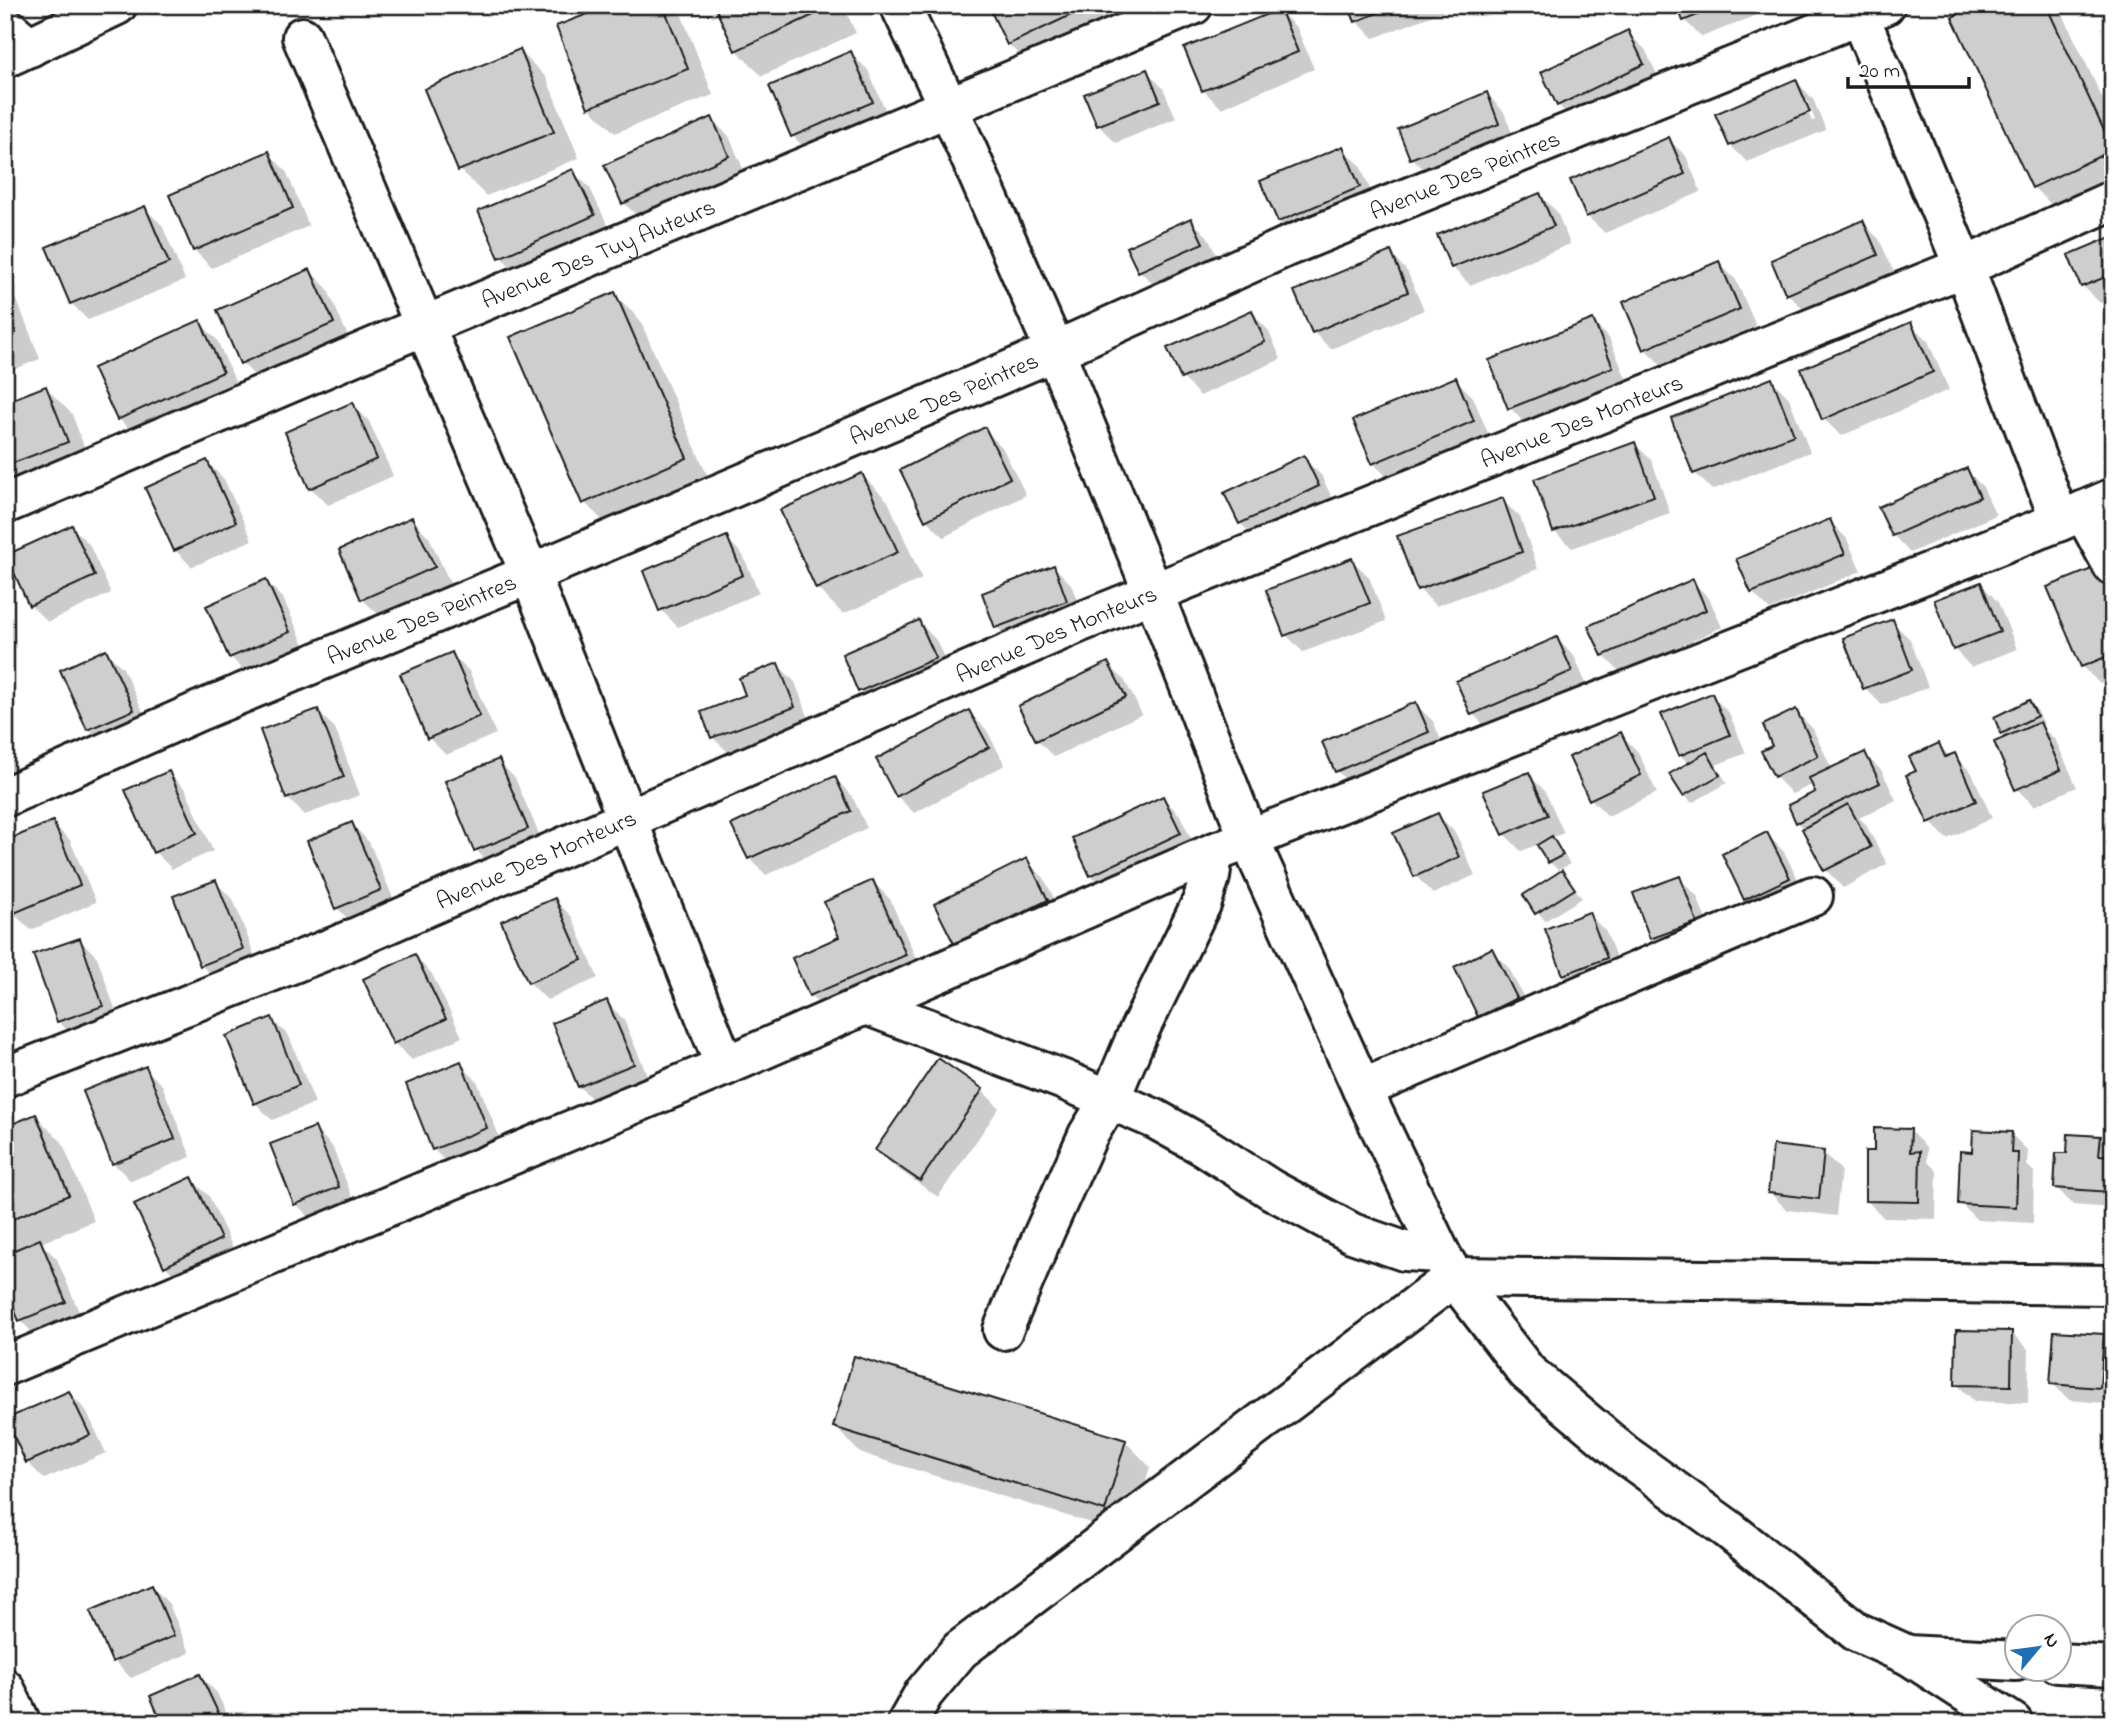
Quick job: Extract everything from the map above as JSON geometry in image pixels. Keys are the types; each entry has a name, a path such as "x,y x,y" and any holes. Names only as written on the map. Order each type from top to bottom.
{"street":[{"path":"13,44 117,5"},
{"path":"900,5 948,106 1055,351 1153,592 1248,839 1362,1089 1447,1265 1527,1372 1624,1454 1728,1529 1857,1632 1908,1655 2013,1723"},
{"name":"Avenue Des Tuy Auteurs","path":"5,504 1193,5"},
{"path":"1866,9 1964,267 2113,566"},
{"name":"Avenue Des Peintres","path":"5,797 199,711 1055,351 1286,247 1866,9"},
{"path":"302,37 530,574 726,1066"},
{"name":"Avenue Des Monteurs","path":"5,1077 338,944 1078,623 1964,267 2113,200"},
{"path":"5,1366 726,1066 1213,853 2085,510"},
{"path":"1003,1330 1077,1159 1110,1099 1137,1035 1202,902 1210,877 1213,853"},
{"path":"1362,1089 1813,896"},
{"path":"866,1005 1155,1119 1352,1233 1447,1265 2113,1285"},
{"path":"907,1723 924,1693 960,1650 1447,1265"},
{"path":"1908,1655 2002,1660"},
{"path":"2072,1664 2113,1666"},
{"path":"5,1689 21,1723"}],"building":[{"path":"611,5 663,5 688,69 588,108 556,26"},
{"path":"714,5 830,5 831,7 735,51"},
{"path":"988,5 1092,5 1007,45"},
{"path":"1348,5 1397,5 1355,22"},
{"path":"1677,5 1722,5 1683,21"},
{"path":"1977,5 2046,5 2113,150 2032,188 1952,17"},
{"path":"1280,9 1298,52 1202,91 1184,48"},
{"path":"1628,30 1644,64 1557,106 1541,72"},
{"path":"520,49 554,132 458,171 424,89"},
{"path":"851,51 873,102 791,137 769,86"},
{"path":"1147,69 1160,101 1097,126 1084,94"},
{"path":"1796,79 1810,112 1729,146 1715,114"},
{"path":"1487,92 1499,124 1410,159 1398,129"},
{"path":"712,117 729,156 622,204 604,165"},
{"path":"1669,137 1685,174 1586,217 1570,180"},
{"path":"1343,146 1360,187 1278,222 1260,181"},
{"path":"269,151 293,208 193,251 169,195"},
{"path":"573,169 595,215 499,258 478,211"},
{"path":"1540,193 1554,226 1451,268 1437,235"},
{"path":"145,206 169,263 70,304 46,247"},
{"path":"1191,218 1203,243 1138,272 1126,247"},
{"path":"1863,220 1878,255 1786,295 1771,260"},
{"path":"2113,236 2113,274 2081,287 2068,255"},
{"path":"1391,251 1408,292 1312,333 1294,291"},
{"path":"1719,261 1740,309 1643,350 1623,302"},
{"path":"310,269 334,323 240,364 217,310"},
{"path":"615,292 687,458 582,504 510,337"},
{"path":"5,307 16,333 5,337"},
{"path":"1252,310 1265,342 1181,379 1167,348"},
{"path":"1593,319 1613,367 1508,409 1489,360"},
{"path":"200,320 223,372 117,420 93,368"},
{"path":"1911,322 1933,372 1822,420 1801,369"},
{"path":"1456,377 1474,421 1372,464 1353,420"},
{"path":"1772,378 1794,435 1693,474 1671,418"},
{"path":"46,386 68,442 5,466 5,402"},
{"path":"353,402 377,459 309,489 285,432"},
{"path":"985,427 1010,478 925,521 900,470"},
{"path":"1635,442 1654,496 1553,532 1534,479"},
{"path":"1304,455 1319,486 1239,524 1224,493"},
{"path":"207,460 236,522 174,551 145,488"},
{"path":"1967,468 1980,497 1892,536 1878,507"},
{"path":"862,473 898,552 816,589 780,510"},
{"path":"1503,498 1522,552 1417,590 1397,536"},
{"path":"412,517 435,567 361,600 339,550"},
{"path":"1830,519 1845,554 1751,593 1736,559"},
{"path":"72,525 95,576 29,606 6,555"},
{"path":"727,536 743,575 659,611 643,571"},
{"path":"1352,558 1370,603 1284,636 1266,590"},
{"path":"1054,565 1067,601 995,628 982,593"},
{"path":"2099,566 2113,599 2113,654 2081,667 2047,587"},
{"path":"266,579 290,632 229,658 206,606"},
{"path":"1693,579 1706,610 1602,656 1588,626"},
{"path":"1981,582 2000,632 1953,650 1934,600"},
{"path":"1893,619 1912,670 1863,689 1843,638"},
{"path":"919,620 936,658 858,692 842,654"},
{"path":"1557,637 1572,671 1471,715 1456,681"},
{"path":"106,649 134,710 87,730 60,670"},
{"path":"452,652 480,716 427,739 400,674"},
{"path":"1108,662 1126,697 1036,741 1018,706"},
{"path":"778,663 795,707 711,738 701,712 745,695 739,678"},
{"path":"1712,693 1730,735 1679,756 1661,714"},
{"path":"2029,700 2037,716 2001,734 1994,717"},
{"path":"1416,702 1429,732 1335,772 1322,742"},
{"path":"318,709 344,777 286,799 260,730"},
{"path":"1796,709 1818,756 1774,777 1761,751 1772,746 1763,725"},
{"path":"969,710 989,747 896,797 876,759"},
{"path":"2040,722 2061,770 2015,790 1994,742"},
{"path":"1621,732 1641,775 1589,800 1569,757"},
{"path":"1939,743 1945,757 1955,753 1976,801 1928,823 1906,775 1916,771 1909,757"},
{"path":"1707,752 1720,775 1683,796 1669,774"},
{"path":"1865,752 1880,783 1796,823 1788,805 1815,792 1809,778"},
{"path":"499,759 528,829 474,851 445,781"},
{"path":"169,771 197,833 153,853 125,790"},
{"path":"1529,772 1548,815 1503,835 1483,791"},
{"path":"835,776 851,811 748,859 731,825"},
{"path":"1163,796 1181,833 1090,876 1072,838"},
{"path":"1848,804 1871,847 1824,871 1802,829"},
{"path":"1438,813 1459,857 1414,877 1393,833"},
{"path":"53,821 80,885 12,914 5,898 5,841"},
{"path":"352,822 381,890 335,909 307,841"},
{"path":"1767,832 1790,878 1744,900 1722,854"},
{"path":"1552,836 1563,855 1548,863 1537,845"},
{"path":"1027,858 1048,900 955,946 934,904"},
{"path":"1562,870 1575,889 1535,914 1523,895"},
{"path":"1680,876 1697,922 1650,939 1633,893"},
{"path":"216,880 243,949 200,966 173,896"},
{"path":"873,880 906,955 809,996 792,958 839,937 824,902"},
{"path":"555,898 582,960 528,983 501,921"},
{"path":"1589,912 1607,958 1563,975 1545,929"},
{"path":"80,938 103,1006 57,1022 33,954"},
{"path":"1492,948 1517,998 1478,1017 1454,967"},
{"path":"415,954 446,1019 393,1044 363,979"},
{"path":"607,1000 634,1064 578,1087 552,1023"},
{"path":"272,1017 299,1085 254,1104 226,1036"},
{"path":"938,1058 983,1089 920,1181 875,1150"},
{"path":"461,1061 487,1128 432,1150 406,1084"},
{"path":"146,1066 175,1139 112,1164 83,1091"},
{"path":"36,1114 69,1195 5,1222 5,1127"},
{"path":"315,1127 339,1187 294,1205 270,1144"},
{"path":"1874,1128 1911,1129 1910,1152 1920,1151 1919,1202 1865,1201 1865,1151 1874,1151"},
{"path":"1973,1130 2012,1132 2011,1153 2018,1153 2016,1207 1958,1204 1960,1151 1972,1152"},
{"path":"2068,1134 2101,1136 2099,1155 2113,1156 2110,1192 2054,1188 2056,1153 2067,1153"},
{"path":"1773,1145 1824,1151 1819,1199 1768,1193"},
{"path":"192,1177 221,1239 164,1267 134,1204"},
{"path":"40,1239 66,1302 19,1321 5,1288 5,1254"},
{"path":"1956,1330 2012,1331 2011,1386 1955,1385"},
{"path":"2054,1331 2104,1334 2100,1388 2050,1384"},
{"path":"854,1356 1126,1440 1105,1511 833,1427"},
{"path":"69,1391 90,1435 26,1463 6,1419"},
{"path":"152,1584 174,1636 112,1662 90,1611"},
{"path":"200,1674 223,1723 162,1723 150,1696"}]}
